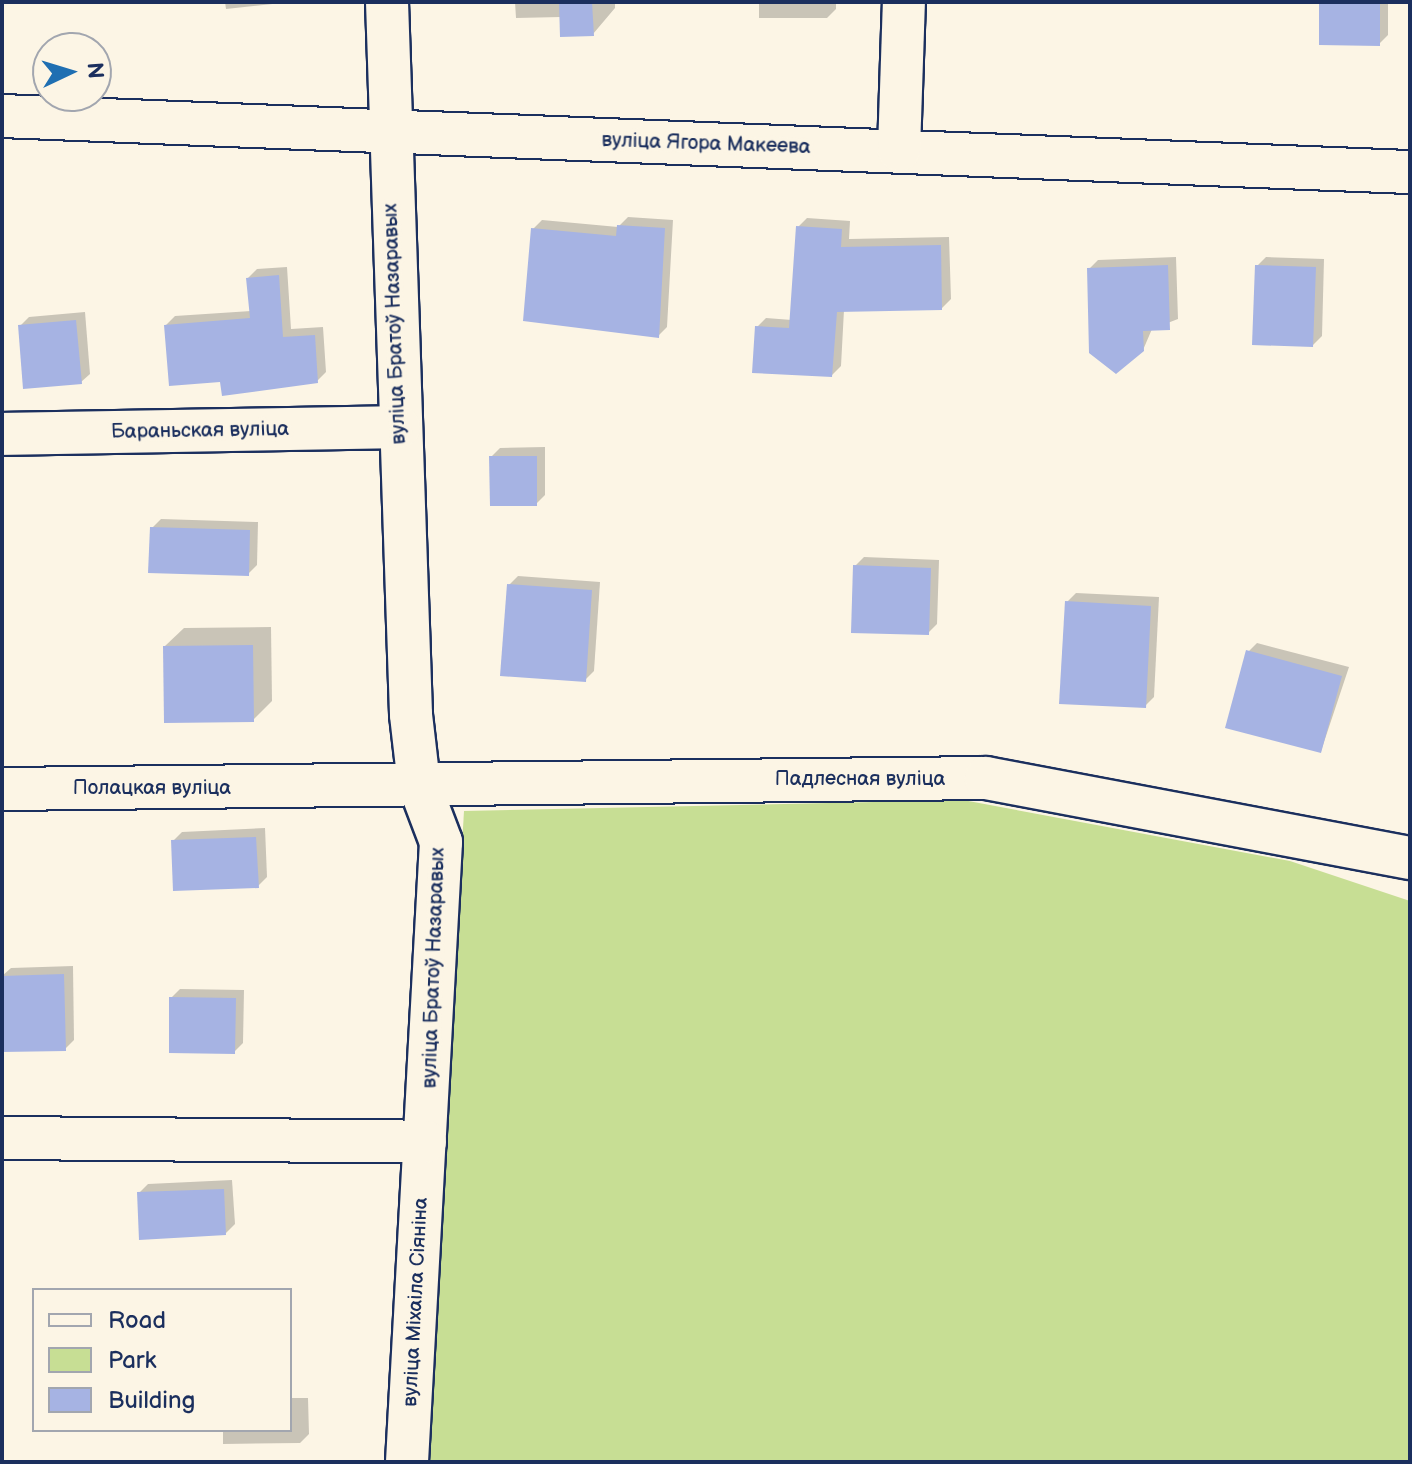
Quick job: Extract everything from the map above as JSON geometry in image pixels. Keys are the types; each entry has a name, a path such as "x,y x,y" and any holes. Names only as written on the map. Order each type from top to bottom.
{"street":[{"name":"вуліца Братоў Назаравых","path":"387,2 388,134 399,427 419,784 441,842 425,1142"},
{"path":"899,150 904,2"},
{"name":"вуліца Ягора Макеева","path":"2,116 388,134 899,150 1410,172"},
{"name":"Бараньская вуліца","path":"2,434 399,427"},
{"name":"Падлесная вуліца","path":"303,788 986,778 1410,858"},
{"name":"Полацкая вуліца","path":"2,789 303,788"},
{"path":"2,1138 425,1142"},
{"name":"вуліца Міхаіла Сіяніна","path":"407,1462 425,1142"}],"green space":[{"path":"963,800 1290,861 1410,901 1410,1462 426,1462 464,811"}],"building":[{"path":"559,2 592,2 594,36 560,37"},
{"path":"1319,2 1380,2 1380,46 1319,45"},
{"path":"617,225 665,228 659,338 523,321 531,228 616,236"},
{"path":"796,226 842,229 841,247 941,245 942,310 837,312 832,377 752,373 755,326 789,328"},
{"path":"1168,265 1170,330 1143,331 1144,351 1116,374 1089,353 1087,268"},
{"path":"1255,265 1316,267 1313,347 1252,345"},
{"path":"279,275 283,337 315,335 318,383 222,396 220,382 169,386 164,325 250,318 246,278"},
{"path":"76,320 82,384 23,389 18,325"},
{"path":"489,456 537,456 537,506 490,506"},
{"path":"150,527 250,530 249,576 148,573"},
{"path":"853,565 931,568 929,635 851,633"},
{"path":"507,584 592,590 586,682 500,676"},
{"path":"1065,601 1151,606 1146,708 1059,704"},
{"path":"253,645 254,722 164,723 163,646"},
{"path":"1246,650 1342,676 1321,753 1225,728"},
{"path":"256,837 259,888 173,891 171,840"},
{"path":"64,974 66,1051 2,1052 2,976"},
{"path":"169,997 236,998 235,1054 169,1053"},
{"path":"224,1189 226,1235 139,1240 137,1192"}]}
